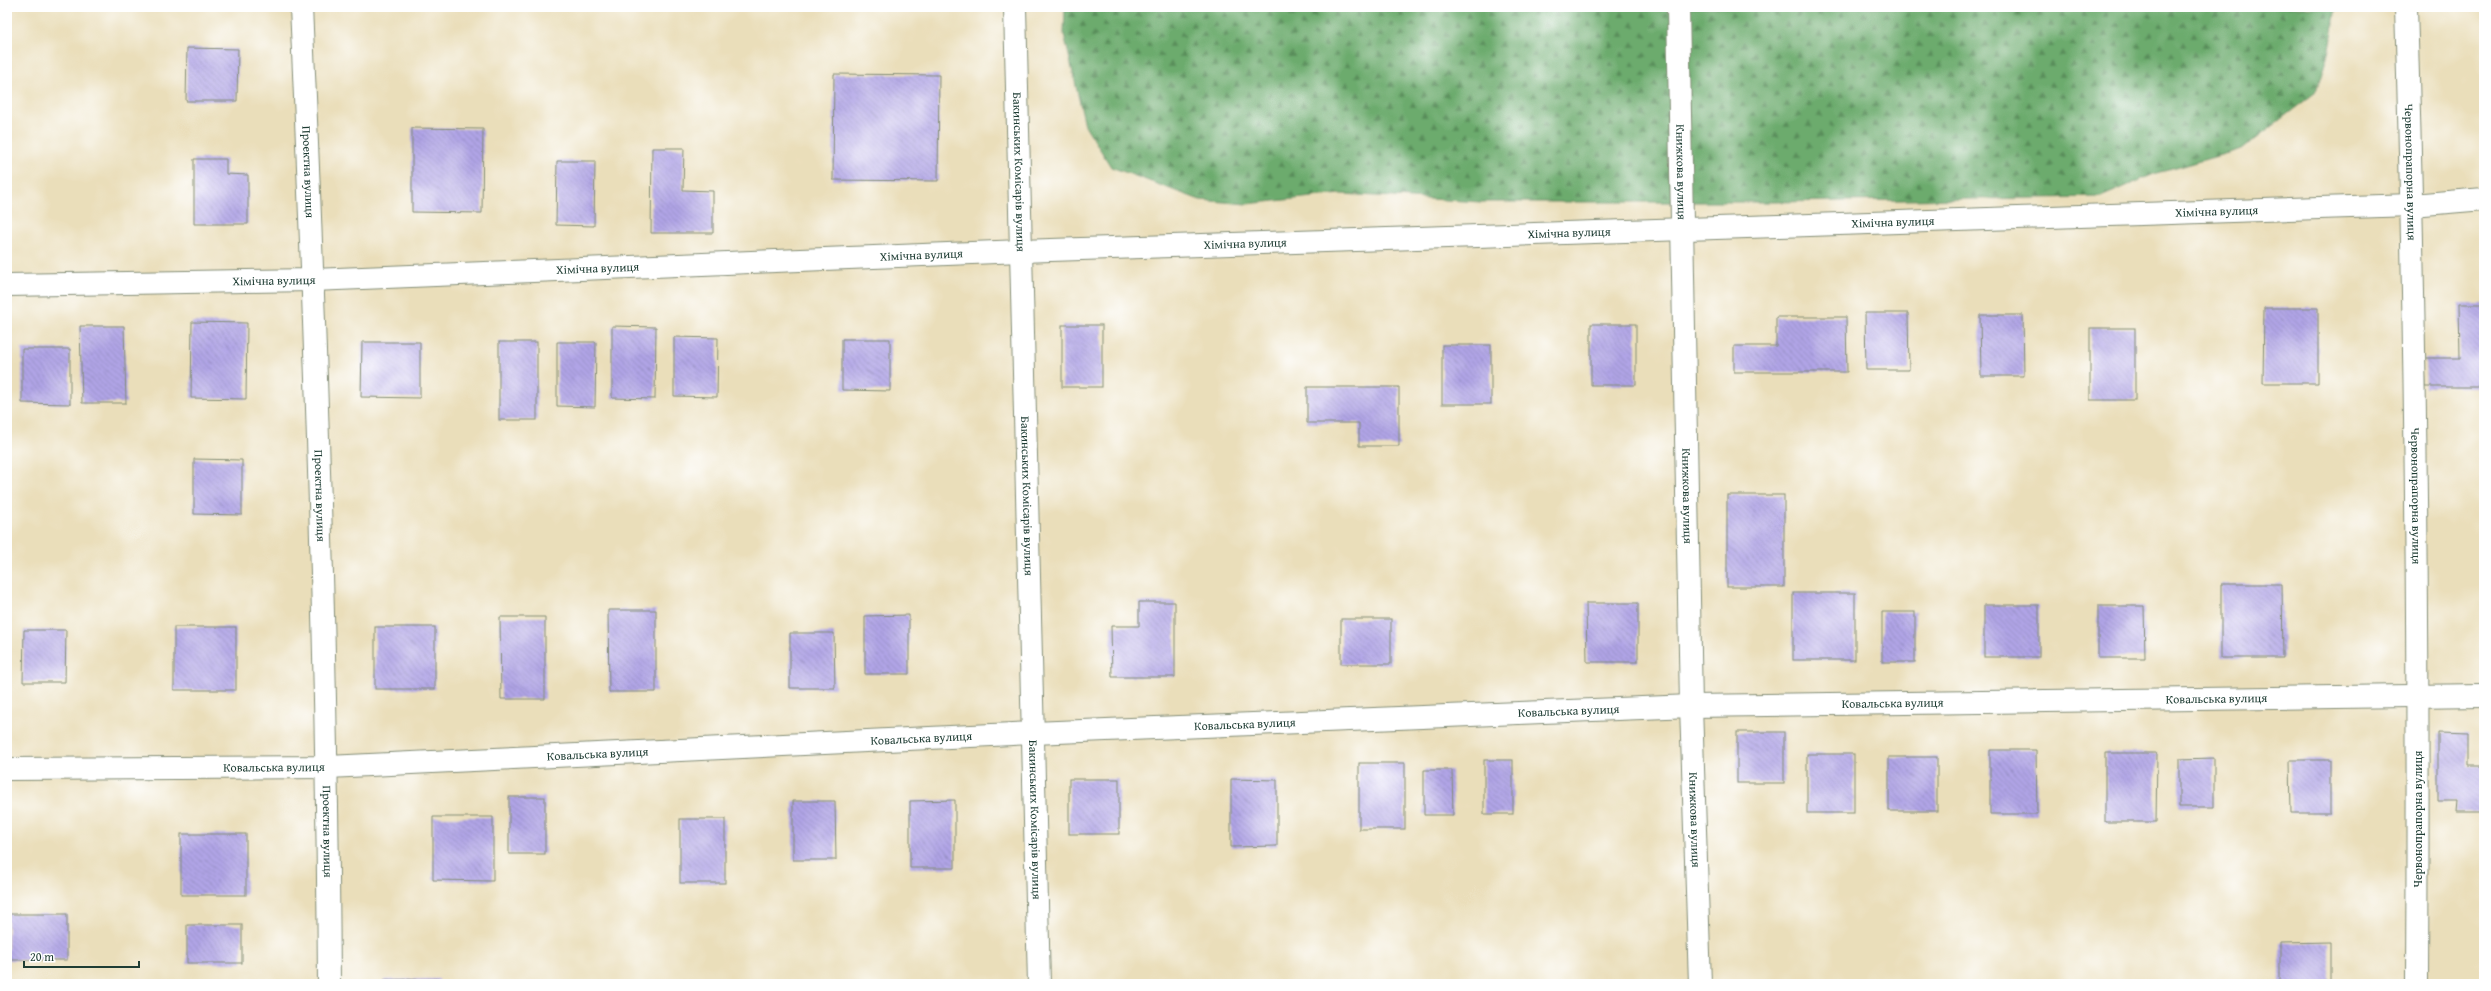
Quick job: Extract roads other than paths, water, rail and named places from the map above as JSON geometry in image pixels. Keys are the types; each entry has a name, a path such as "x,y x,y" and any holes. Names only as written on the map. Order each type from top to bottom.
{"street":[{"name":"Проектна вулиця","path":"301,7 313,280 328,767 330,984"},
{"name":"Бакинських Комісарів вулиця","path":"1015,7 1040,984"},
{"name":"Книжкова вулиця","path":"1678,7 1681,229 1700,984"},
{"name":"Червонопрапорна вулиця","path":"2406,7 2412,205 2419,696 2417,984"},
{"name":"Хімічна вулиця","path":"7,285 313,280 1021,251 2412,205 2484,199"},
{"name":"Ковальська вулиця","path":"7,769 328,767 1033,733 1692,706 2484,695"}]}
